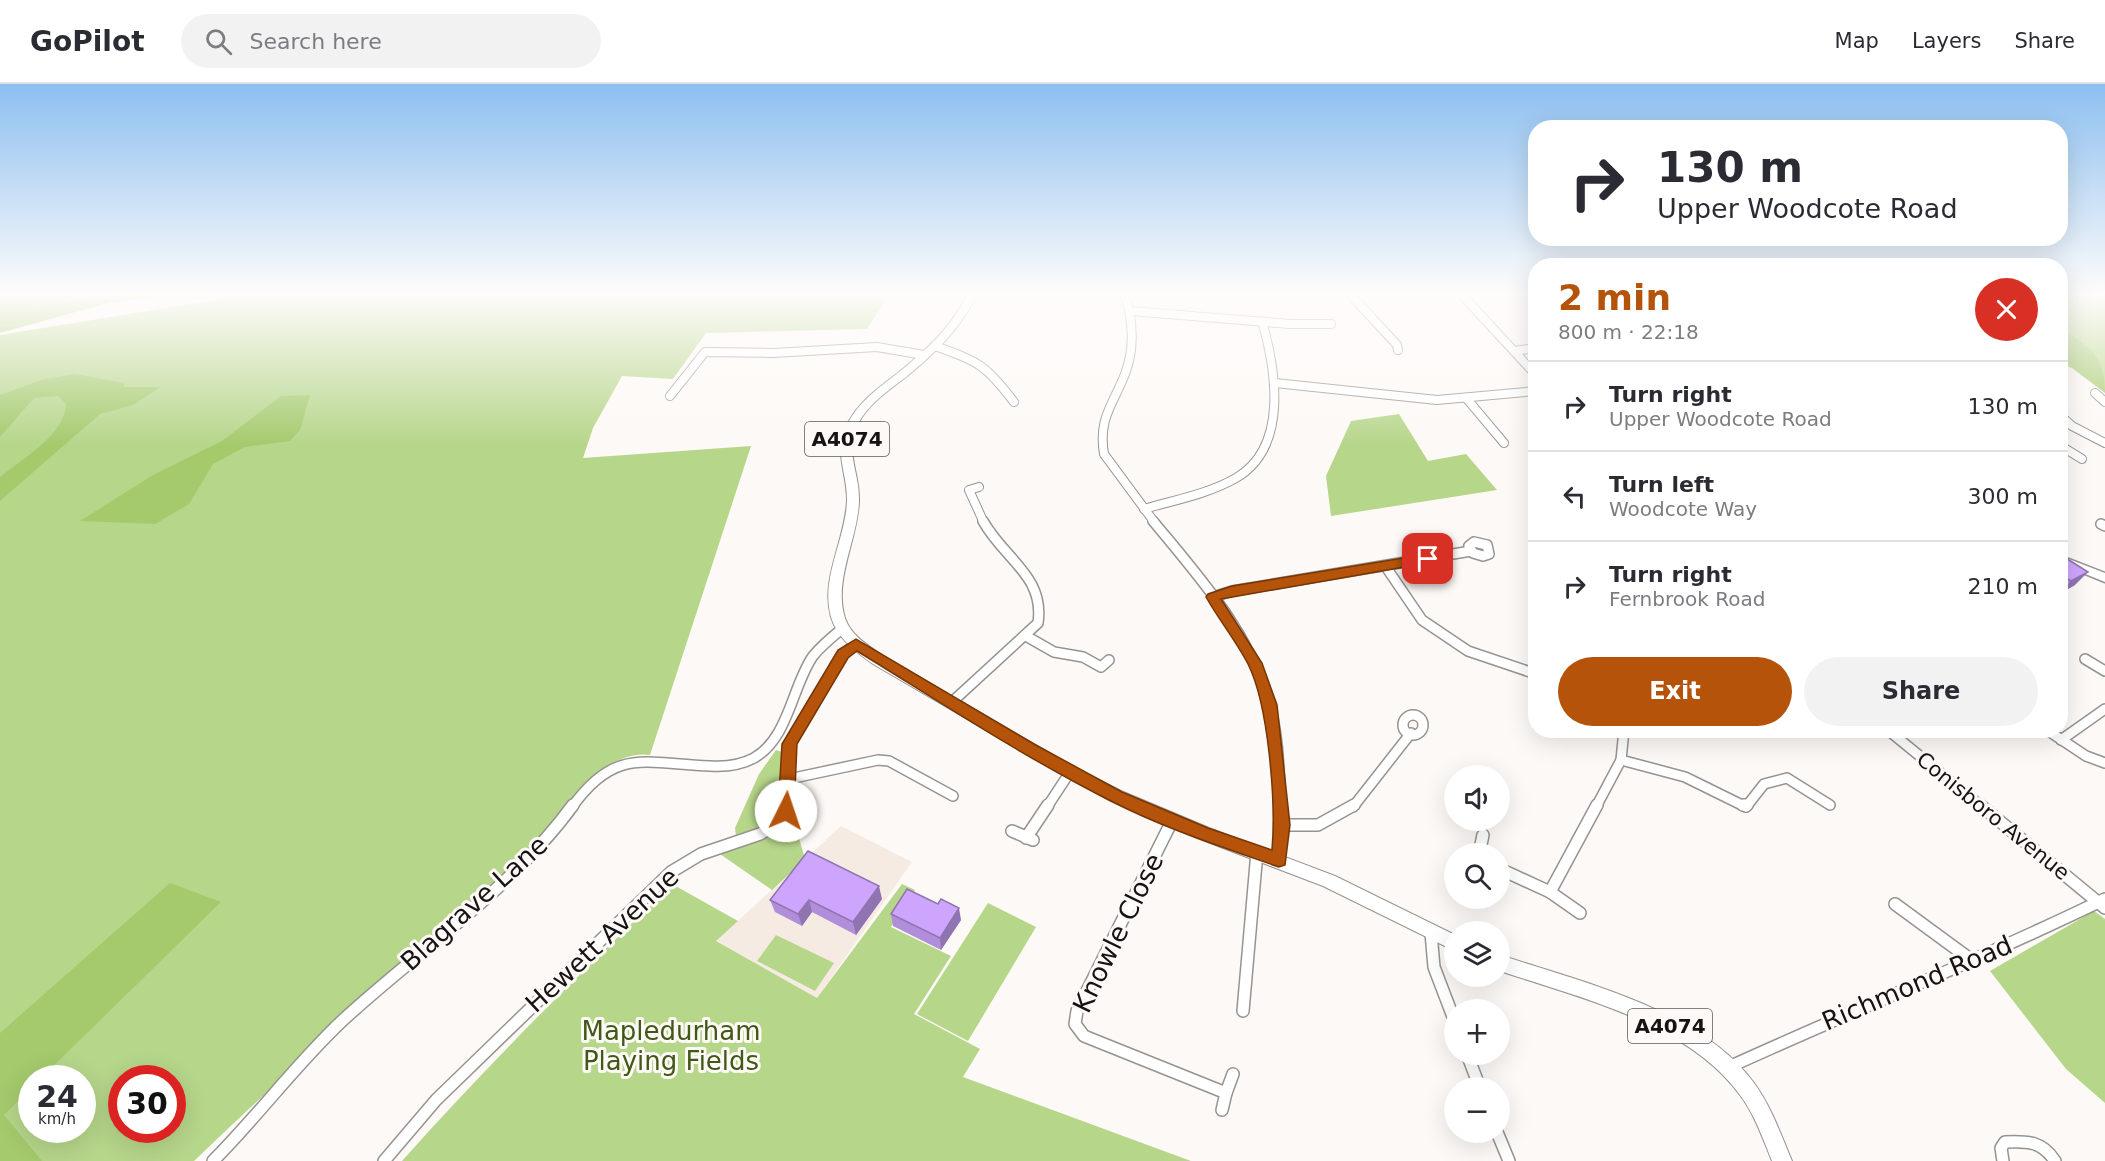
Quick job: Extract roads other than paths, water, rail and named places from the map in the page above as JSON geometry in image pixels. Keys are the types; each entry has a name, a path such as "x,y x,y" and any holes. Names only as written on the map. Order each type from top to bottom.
{"main road":[{"name":"A4074","path":"934,346 870,399 849,431 845,447 853,485 853,502 835,608 843,628 856,644 1070,772 1172,821 1329,881 1444,939"},
{"name":"A4074","path":"1510,967 1667,1025 1700,1043 1729,1066 1747,1089 1782,1161"}],"street":[{"path":"1132,345 1126,374 1104,416 1100,436 1104,454 1213,597 1255,663 1270,705 1282,825 1279,860"},
{"path":"1144,509 1215,487 1246,470 1262,451 1273,415 1275,383 1269,345"},
{"path":"1397,345 1398,350"},
{"path":"1509,345 1528,366"},
{"path":"934,346 973,360 991,372 1014,402"},
{"path":"670,396 705,352 773,352 877,347 924,355"},
{"path":"1514,351 1528,349"},
{"path":"1275,383 1442,399 1467,399 1528,392"},
{"path":"1008,394 1018,391"},
{"path":"2095,393 2105,402"},
{"path":"1467,399 1504,442"},
{"path":"2068,422 2105,443"},
{"path":"2068,427 2072,426"},
{"path":"2068,450 2082,459"},
{"path":"951,702 1026,636 1038,623 1042,610 1040,594 1033,582 996,542 979,515 969,489"},
{"path":"1213,597 1232,591 1471,551"},
{"path":"2068,563 2105,578"},
{"path":"1386,567 1422,620 1468,651 1528,671"},
{"name":"Blagrave Lane","path":"213,1161 300,1063 342,1020 449,932 518,867 552,832 580,795 603,774 632,760 678,765 747,762 758,756 774,738 801,676 822,643 843,628"},
{"path":"1026,636 1054,652 1083,657 1102,667"},
{"path":"774,738 789,744 843,654 856,644"},
{"path":"2085,659 2102,666"},
{"path":"2068,735 2105,709"},
{"path":"1282,825 1318,825 1353,807 1411,733"},
{"path":"1550,892 1621,760 1623,738"},
{"name":"Conisboro Avenue","path":"1898,738 2103,903"},
{"path":"2058,738 2086,756 2105,763"},
{"name":"Hewett Avenue","path":"384,1161 436,1100 671,872 701,854 775,827 786,811 789,744"},
{"path":"789,779 878,760 889,761 934,791 953,796"},
{"path":"1621,760 1685,775 1707,784 1746,807 1764,784 1787,778 1830,805"},
{"path":"1012,831 1029,839 1070,772"},
{"name":"Knowle Close","path":"1172,821 1077,1011 1075,1024 1084,1036 1226,1093"},
{"path":"1481,843 1483,836"},
{"path":"1243,1011 1257,852"},
{"path":"1510,874 1550,892 1580,913"},
{"name":"Richmond Road","path":"1729,1066 1970,959 2103,903"},
{"path":"1895,904 1970,959"},
{"path":"1431,933 1429,946 1433,964 1446,999"},
{"path":"1222,1110 1233,1074"},
{"path":"2003,1161 2001,1149 2005,1142 2033,1140 2047,1148 2055,1161"},
{"path":"1502,1143 1509,1161"}],"park label":[{"name":"Mapledurham Playing Fields","path":"671,1046"}]}
